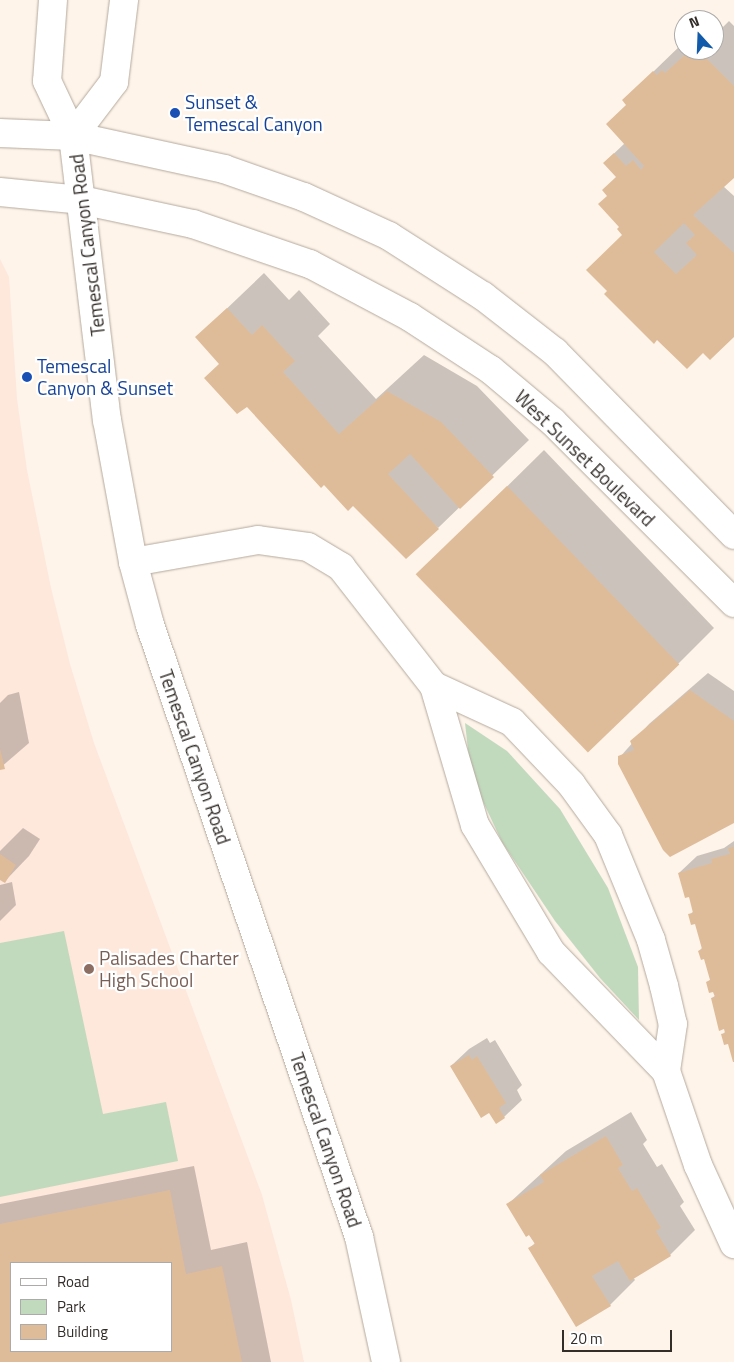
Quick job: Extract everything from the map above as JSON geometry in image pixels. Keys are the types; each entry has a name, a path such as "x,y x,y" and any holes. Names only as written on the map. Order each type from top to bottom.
{"main road":[{"name":"Temescal Canyon Road","path":"53,0 46,80 73,136 107,420 133,562 153,633 359,1237 386,1362"},
{"name":"Temescal Canyon Road","path":"73,136 114,82 124,0"},
{"path":"0,133 73,136 224,169 304,197 388,236 483,296 555,352 734,535"},
{"name":"West Sunset Boulevard","path":"0,192 81,200 193,224 310,264 410,316 491,370 552,422 734,603"},
{"path":"133,562 258,540 308,547 342,567 434,686 475,824 551,952 666,1071 698,1165 734,1244"},
{"path":"434,686 512,722 571,784 608,834 633,891 664,986 673,1024 666,1071"}],"shaded area":[{"name":"Palisades Charter High School","path":"0,259 9,277 17,399 27,470 51,588 70,664 94,743 262,1195 291,1300 304,1362 0,1362"}],"green space":[{"path":"465,723 507,751 560,809 608,888 638,967 639,1020 600,978 555,921 502,842 471,776"},
{"path":"64,931 103,1114 166,1102 178,1161 0,1197 0,943"}],"building":[{"path":"679,60 708,60 734,86 734,178 693,215 734,253 734,337 710,360 703,353 687,369 657,340 654,344 604,294 607,291 586,270 622,235 617,229 619,227 598,204 607,196 602,190 616,177 603,163 614,153 626,166 633,160 641,170 644,166 606,124 626,105 622,100 653,71 657,75 662,70 665,73","holes":["684,223 695,235 686,243 697,255 676,274 654,252"]},
{"path":"227,308 252,335 262,325 295,361 283,372 339,434 387,391 441,422 494,477 460,509 410,454 388,474 439,529 406,559 353,506 348,511 324,485 321,488 247,407 237,414 204,378 219,364 195,337"},
{"path":"507,486 679,664 588,753 416,574"},
{"path":"690,690 734,721 734,823 670,857 663,850 618,764 618,756 634,750 630,741"},
{"path":"0,749 5,769 0,770"},
{"path":"734,847 733,1062 728,1044 724,1045 721,1034 725,1033 724,1029 719,1031 711,998 715,997 713,992 709,993 706,982 710,980 704,959 701,960 698,951 702,949 695,924 691,925 688,914 693,913 689,897 685,898 678,873 712,863 711,859 730,854 728,848"},
{"path":"0,854 16,865 5,883 0,880"},
{"path":"469,1055 472,1060 477,1056 506,1103 499,1108 505,1118 496,1124 489,1113 481,1118 450,1066"},
{"path":"606,1136 623,1165 618,1168 632,1191 637,1188 661,1228 656,1231 671,1256 630,1281 618,1261 592,1276 611,1306 576,1327 528,1248 535,1244 529,1235 526,1237 506,1204 544,1182 540,1175"},
{"path":"170,1190 186,1274 222,1266 242,1362 0,1362 0,1224"}],"place":[{"name":"Sunset & Temescal Canyon","path":"175,113"},
{"name":"Temescal Canyon & Sunset","path":"27,377"},
{"name":"Palisades Charter High School","path":"89,969"}]}
